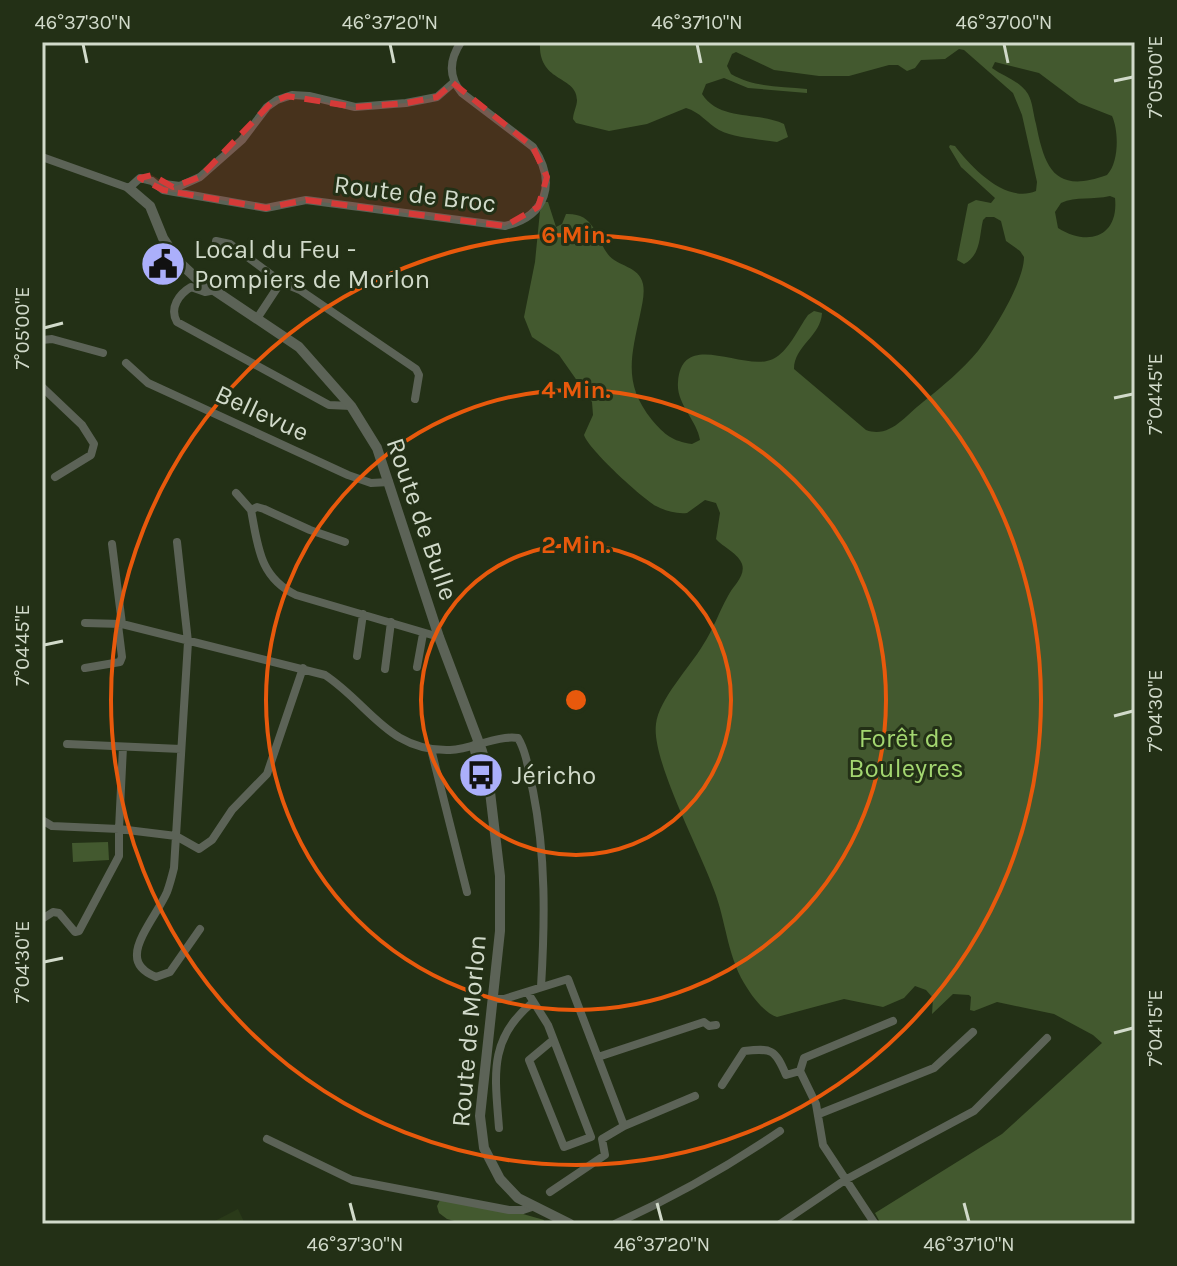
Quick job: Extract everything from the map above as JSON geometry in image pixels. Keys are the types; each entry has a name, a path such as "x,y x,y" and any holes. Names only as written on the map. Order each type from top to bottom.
{"street":[{"path":"42,157 129,188 146,173 173,187 189,183 242,140 271,103 287,96 309,96 355,107 437,97 453,83 452,65 461,42"},
{"name":"Route de Broc","path":"140,178 152,181 163,190 266,208 306,200 505,226 518,223 538,207 545,193 547,177 541,157 533,147 453,83"},
{"name":"Route de Bulle","path":"129,188 150,206 163,238 179,262 299,347 351,406 377,448 453,678"},
{"path":"216,241 230,244 281,282 300,290 347,320 416,369 419,375 415,399"},
{"path":"258,317 281,282"},
{"path":"215,290 205,292 191,287 182,293 173,316 177,322 329,405 351,406"},
{"path":"42,340 52,339 103,353"},
{"name":"Bellevue","path":"126,363 148,383 348,475 371,483 389,482"},
{"path":"42,387 82,425 94,444 91,455 55,477"},
{"path":"236,493 251,510 267,573 283,589 439,637"},
{"path":"251,510 257,507 264,509 345,542"},
{"path":"177,542 188,642 174,868 167,893 139,944 136,955 140,966 147,974 156,977 170,972 200,929"},
{"path":"85,668 120,662 122,657 112,544"},
{"path":"357,656 363,614"},
{"path":"385,669 391,622"},
{"path":"85,623 120,625 325,675 343,687 391,734 431,749 477,746 518,738 535,803 542,851 545,921 541,987"},
{"path":"417,667 423,634"},
{"path":"42,820 52,826 176,836 199,849 212,840 232,810 267,774 303,668"},
{"name":"Route de Morlon","path":"453,678 488,775 500,876 500,931 480,1116 482,1139 489,1161 500,1179 518,1198 570,1224"},
{"path":"67,744 181,749"},
{"path":"42,919 53,912 59,913 75,932 79,931 119,856 123,747"},
{"path":"431,749 467,892"},
{"path":"494,999 528,993 568,979 624,1126"},
{"path":"528,993 548,1025 591,1137 564,1147 529,1060 553,1040"},
{"path":"499,1128 496,1066 502,1040 519,1013 532,1003"},
{"path":"875,1224 823,1145 819,1114 800,1071 804,1058 893,1021"},
{"path":"598,1057 704,1022 709,1026 716,1025"},
{"path":"819,1114 934,1068 973,1032"},
{"path":"780,1224 845,1180 974,1111 1047,1038"},
{"path":"722,1085 744,1051 764,1049 774,1053 786,1075 800,1071"},
{"path":"550,1192 605,1155 602,1139 624,1126 695,1096"},
{"path":"615,1224 673,1198 780,1131"},
{"path":"267,1139 352,1180 509,1210 532,1207"}],"highlighted area":[{"path":"453,83 533,147 547,177 538,207 505,226 306,200 266,208 163,190 140,178 152,175 173,187 200,177 271,103 287,96 355,107 437,97"}],"shaded area":[{"path":"238,1209 245,1224 209,1224"}],"green space":[{"name":"Forêt de Bouleyres","path":"1135,42 1135,1224 881,1224 875,1213 1002,1134 1102,1043 1054,1014 997,1002 970,1010 969,995 953,994 932,1014 933,998 926,990 915,986 904,998 883,1007 844,999 777,1017 767,1012 754,998 738,972 714,890 661,760 656,724 663,704 707,639 741,577 742,564 716,539 720,513 716,503 705,500 687,513 660,508 628,484 595,451 584,435 593,415 592,402 559,355 532,337 524,317 535,262 540,211 548,202 556,227 562,224 566,214 583,217 611,258 641,278 643,296 632,357 633,382 643,407 669,436 692,444 700,440 678,390 682,366 690,358 702,355 761,362 773,359 783,351 814,311 822,313 821,321 798,354 794,369 866,430 890,429 945,384 978,351 999,320 1019,280 1024,257 1006,241 1001,221 994,217 983,220 974,256 964,264 957,260 968,204 976,200 991,203 995,198 961,167 949,147 955,146 980,173 1002,188 1013,193 1036,191 1037,182 1022,115 1013,93 959,49 945,59 921,60 915,68 907,71 898,65 889,65 849,76 774,70 736,52 727,66 731,74 759,84 807,89 807,93 748,88 724,78 706,84 702,94 719,109 784,124 788,137 777,142 732,135 686,108 647,124 609,131 576,123 573,119 577,102 575,92 545,65 540,43","holes":["995,62 1039,73 1079,103 1112,116 1117,147 1114,163 1107,175 1075,181 1055,174 1044,154 1028,94 1016,82 992,68","1110,196 1115,198 1112,222 1099,235 1080,237 1058,228 1055,212 1061,203"]},
{"path":"108,842 109,860 73,862 72,843"},
{"path":"440,1200 509,1210 544,1220 542,1224 465,1224 447,1219 439,1213 437,1206"}],"place":[{"name":"Local du Feu - Pompiers de Morlon","path":"163,264"},
{"name":"Jéricho","path":"481,775"}]}
